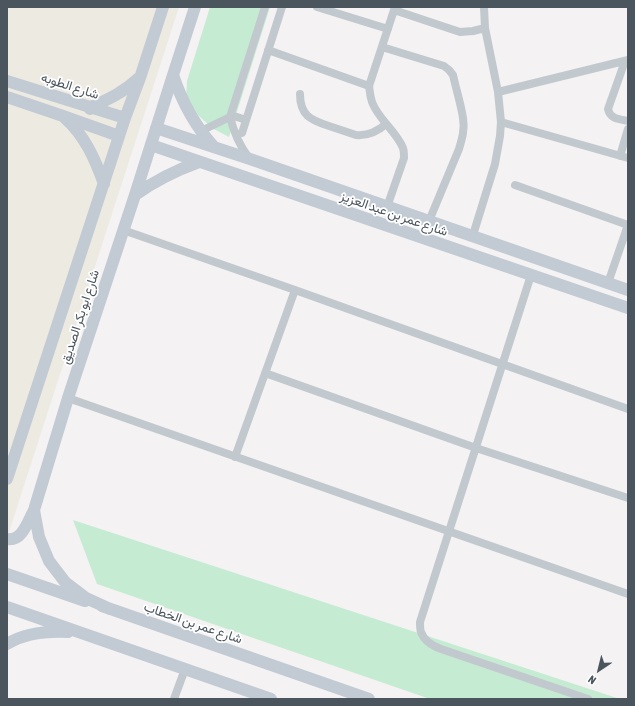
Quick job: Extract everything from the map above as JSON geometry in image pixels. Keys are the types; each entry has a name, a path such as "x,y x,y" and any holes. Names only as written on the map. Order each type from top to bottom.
{"street":[{"name":"شارع ابو بكر الصديق","path":"7,479 119,136 163,7"},
{"name":"شارع ابو بكر الصديق","path":"110,609 86,598 65,582 49,561 39,537 34,510 68,398 195,7"},
{"path":"250,159 237,140 233,130 231,116 265,7"},
{"path":"242,133 282,7"},
{"path":"317,7 328,9 388,29"},
{"path":"473,236 496,164 501,122 498,92 485,28 484,7"},
{"path":"387,207 404,158 404,150 372,103 369,86 395,8 460,32 485,28"},
{"path":"382,47 444,66 453,75 463,119 462,134 458,149 429,221"},
{"path":"268,50 369,86"},
{"path":"498,92 626,61"},
{"path":"626,61 608,109 609,113 613,117 628,121"},
{"path":"173,75 182,100 200,137"},
{"path":"85,124 91,107 120,94 140,78"},
{"name":"شارع الطوبه","path":"7,80 125,118"},
{"path":"300,94 300,102 303,111 309,118 316,122 356,135 376,132 386,124"},
{"path":"7,96 119,136"},
{"path":"63,116 73,125 90,150 104,184"},
{"path":"135,195 166,176 196,161 192,152 200,137 231,116 246,120"},
{"path":"501,122 624,157 628,130"},
{"name":"شارع عمر بن عبد العزيز","path":"156,128 200,137 214,147 628,290"},
{"name":"شارع عمر بن عبد العزيز","path":"151,145 628,308"},
{"path":"515,185 628,225 608,283"},
{"path":"353,214 357,196"},
{"path":"123,230 628,409"},
{"path":"531,275 420,622 421,632 424,638 441,649 588,699"},
{"path":"235,457 295,290"},
{"path":"265,373 476,448 628,498"},
{"path":"68,398 628,594"},
{"path":"7,539 11,540 18,538 34,510"},
{"name":"شارع عمر بن الخطاب","path":"7,574 369,699"},
{"path":"7,607 271,699"},
{"path":"7,644 28,635 46,632 80,632"},
{"path":"174,699 185,669"},
{"path":"334,688 345,699"}],"shaded area":[{"path":"7,7 179,7 7,538"}],"green space":[{"path":"210,7 270,7 229,137 212,128 198,115 186,98 187,81"},
{"path":"73,520 620,699 430,699 97,584"}]}
